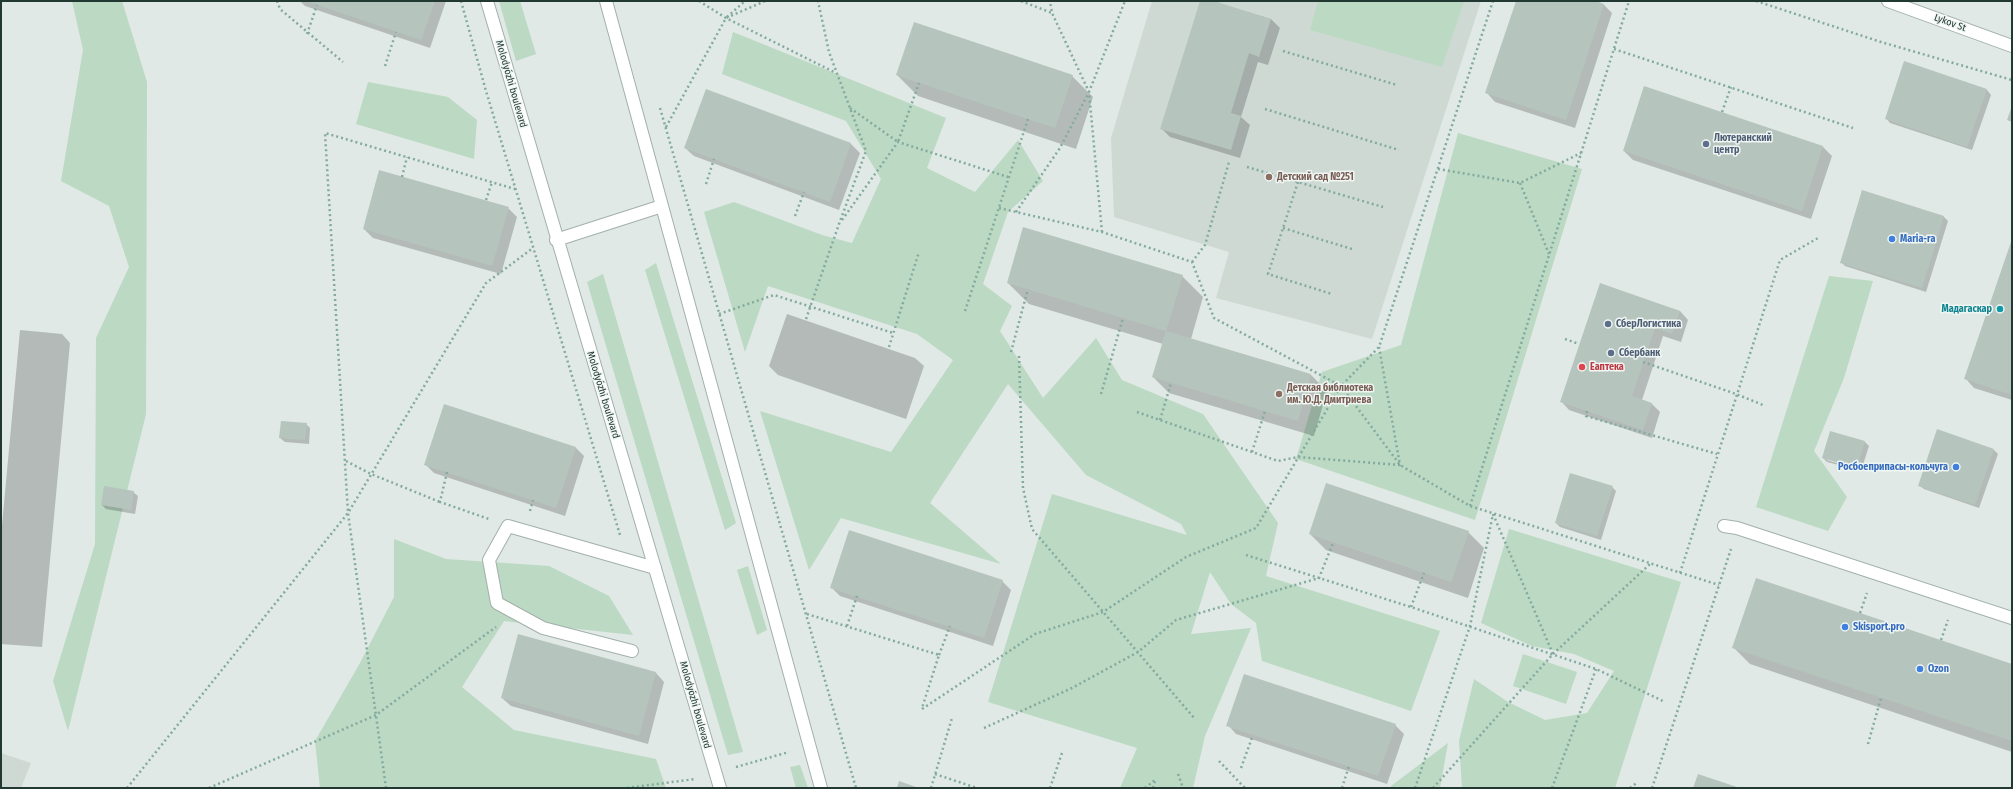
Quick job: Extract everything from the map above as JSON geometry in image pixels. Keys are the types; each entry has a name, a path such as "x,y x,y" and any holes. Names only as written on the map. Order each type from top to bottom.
{"street":[{"name":"Molodyózhi boulevard","path":"487,1 556,240 720,788"},
{"path":"606,1 821,788"},
{"name":"Lykov St","path":"1888,1 2012,46"},
{"path":"556,240 662,206"},
{"path":"632,651 543,628 497,603 489,560 508,526 655,568"},
{"path":"1724,526 1738,528 2012,618"}],"path":[{"path":"277,1 280,9 307,34 343,62"},
{"path":"461,1 515,189 628,561"},
{"path":"699,1 726,18 837,73"},
{"path":"665,127 726,18 745,1"},
{"path":"726,18 765,1"},
{"path":"806,319 866,151 829,52 818,1"},
{"path":"1021,1 1052,13"},
{"path":"1050,1 1052,13 1089,92 1102,232"},
{"path":"1016,212 1060,148 1089,92 1126,1"},
{"path":"950,626 922,709 1035,634 1103,612 1186,557 1256,528 1341,386 1380,347 1493,1"},
{"path":"1470,506 1629,1"},
{"path":"1756,1 1881,42 2012,80"},
{"path":"307,34 317,5"},
{"path":"385,66 396,32"},
{"path":"1614,49 1853,128"},
{"path":"1283,51 1397,85"},
{"path":"839,224 898,142 919,83"},
{"path":"1722,112 1731,87"},
{"path":"659,105 856,788"},
{"path":"850,108 898,142 1008,177"},
{"path":"1265,109 1399,150"},
{"path":"964,311 1028,119"},
{"path":"386,788 348,513 326,133 515,189"},
{"path":"1438,168 1520,183 1581,153"},
{"path":"402,176 407,158"},
{"path":"706,184 714,159"},
{"path":"1192,262 1205,245 1229,162"},
{"path":"1247,167 1383,207"},
{"path":"486,200 492,182"},
{"path":"1298,182 1268,274 1332,294"},
{"path":"1520,183 1549,255"},
{"path":"795,216 804,192"},
{"path":"999,208 1102,232 1192,262"},
{"path":"1283,228 1352,249"},
{"path":"1680,573 1780,260 1818,238"},
{"path":"127,788 348,513 486,283 533,248 556,240"},
{"path":"889,347 919,252"},
{"path":"1192,262 1214,318 1341,386 1400,465 1470,506 1719,585"},
{"path":"1011,352 1028,289"},
{"path":"719,314 774,294 812,305 893,333"},
{"path":"1101,394 1123,318"},
{"path":"1565,338 1579,344"},
{"path":"1380,347 1400,465"},
{"path":"1019,356 1023,488 1032,529 1195,719"},
{"path":"1643,362 1736,394 1763,405"},
{"path":"1160,420 1171,383"},
{"path":"1252,452 1264,411"},
{"path":"1587,411 1586,416 1717,454"},
{"path":"1137,412 1278,461 1298,457 1400,465"},
{"path":"345,461 371,474 440,502 508,526"},
{"path":"440,502 447,472"},
{"path":"1415,788 1470,626 1493,513"},
{"path":"1493,513 1553,654"},
{"path":"1652,788 1738,528"},
{"path":"1319,578 1333,543"},
{"path":"1246,555 1470,626 1596,669 1665,702"},
{"path":"1433,788 1553,654 1650,563"},
{"path":"1411,607 1424,573"},
{"path":"984,728 1072,688 1138,652 1176,620 1319,578"},
{"path":"847,626 857,596"},
{"path":"209,788 376,715 504,621 511,611"},
{"path":"806,614 939,655"},
{"path":"1552,788 1596,669"},
{"path":"1868,744 1881,698"},
{"path":"931,788 952,718"},
{"path":"1241,768 1253,735"},
{"path":"715,772 809,746"},
{"path":"1050,788 1062,752"},
{"path":"1220,761 1245,788"},
{"path":"1342,788 1349,766"},
{"path":"694,771 698,783"},
{"path":"935,774 977,788"},
{"path":"1178,774 1183,788"},
{"path":"627,788 697,779"},
{"path":"1145,788 1155,780 1153,788"},
{"path":"1630,788 1638,782"}],"shaded area":[{"name":"Детский сад №251","path":"1152,1 1481,1 1372,339 1216,298 1229,252 1114,217 1111,138"},
{"path":"1,753 31,763 21,788 1,788"}],"green space":[{"path":"72,1 122,1 147,82 146,414 68,731 53,681 95,544 96,338 129,267 109,206 61,181 83,50"},
{"path":"499,1 520,1 536,54 516,61"},
{"path":"1318,1 1464,1 1442,67 1310,30"},
{"path":"733,32 946,118 927,168 975,192 1018,140 1043,181 1008,212 983,284 1012,306 1000,331 1043,398 1096,338 1122,380 1203,414 1278,523 1266,576 1440,631 1411,711 1262,661 1256,623 1231,604 1210,572 1191,634 1251,628 1205,736 1193,788 1120,788 1137,748 988,702 1052,494 1187,535 1181,524 1086,475 1008,384 930,503 1001,564 841,518 809,570 760,411 891,452 953,360 917,334 768,286 745,352 704,212 734,202 822,235 852,243 881,179 846,121 722,74"},
{"path":"368,82 448,97 477,120 474,159 356,124"},
{"path":"1458,133 1582,169 1475,520 1296,459 1322,372 1401,345"},
{"path":"656,263 736,523 725,530 645,270"},
{"path":"603,274 743,752 728,755 587,282"},
{"path":"1829,276 1873,281 1844,378 1814,451 1847,497 1828,531 1756,507"},
{"path":"1509,529 1681,582 1615,788 1462,788 1459,741 1474,679 1508,702 1545,720 1587,713 1614,671 1574,654 1532,646 1481,623"},
{"path":"394,539 446,559 549,566 609,596 633,635 504,621 462,687 514,730 656,759 666,788 320,788 315,741 360,663 394,597"},
{"path":"748,566 767,630 757,635 737,570"},
{"path":"1523,654 1577,672 1566,704 1513,686"},
{"path":"1448,743 1440,788 1391,788 1391,786"},
{"path":"800,765 808,788 796,788 790,767"}],"building":[{"path":"306,1 435,1 421,40"},
{"path":"1200,1 1214,1 1271,19 1259,57 1249,53 1231,113 1241,116 1231,150 1160,129"},
{"path":"1516,1 1596,1 1604,4 1566,120 1485,93"},
{"path":"914,22 1073,75 1055,128 896,75"},
{"path":"1904,61 1987,89 1967,147 1885,119"},
{"path":"1644,86 1823,146 1802,211 1623,151"},
{"path":"706,89 851,143 830,202 684,148"},
{"path":"2012,106 2012,122 2007,120"},
{"path":"379,170 509,207 492,266 363,229"},
{"name":"Maria-ra","path":"1862,190 1944,216 1922,288 1840,263"},
{"path":"1023,227 1183,275 1166,331 1007,283"},
{"name":"Мадагаскар","path":"2012,239 2012,395 1964,379"},
{"name":"Сбербанк","path":"1600,283 1680,311 1672,334 1655,328 1632,396 1652,403 1643,430 1560,402"},
{"path":"1166,331 1311,374 1298,421 1152,377"},
{"path":"444,404 576,447 556,508 424,465"},
{"path":"281,421 307,423 305,440 279,438"},
{"name":"Росбоеприпасы-кольчуга","path":"1937,429 1994,449 1975,505 1918,486"},
{"path":"1830,431 1865,441 1857,468 1822,458"},
{"path":"1570,473 1613,486 1597,536 1555,523"},
{"path":"1326,483 1469,531 1451,582 1309,534"},
{"path":"104,486 134,491 131,510 101,505"},
{"path":"849,530 1003,580 984,638 830,588"},
{"path":"1756,578 2012,664 2012,741 1732,648"},
{"path":"518,634 656,672 639,736 501,698"},
{"path":"1244,674 1396,724 1378,776 1226,726"},
{"path":"1698,774 1740,788 1693,788"},
{"path":"899,781 919,788 897,788"}],"place":[{"name":"Лютеранский центр","path":"1706,144"},
{"name":"Детский сад №251","path":"1269,177"},
{"name":"Maria-ra","path":"1892,239"},
{"name":"Мадагаскар","path":"2000,309"},
{"name":"СберЛогистика","path":"1608,324"},
{"name":"Сбербанк","path":"1611,353"},
{"name":"Еаптека","path":"1582,367"},
{"name":"Детская библиотека им. Ю.Д. Дмитриева","path":"1279,394"},
{"name":"Росбоеприпасы-кольчуга","path":"1956,467"},
{"name":"Skisport.pro","path":"1845,627"},
{"name":"Ozon","path":"1920,669"}]}
